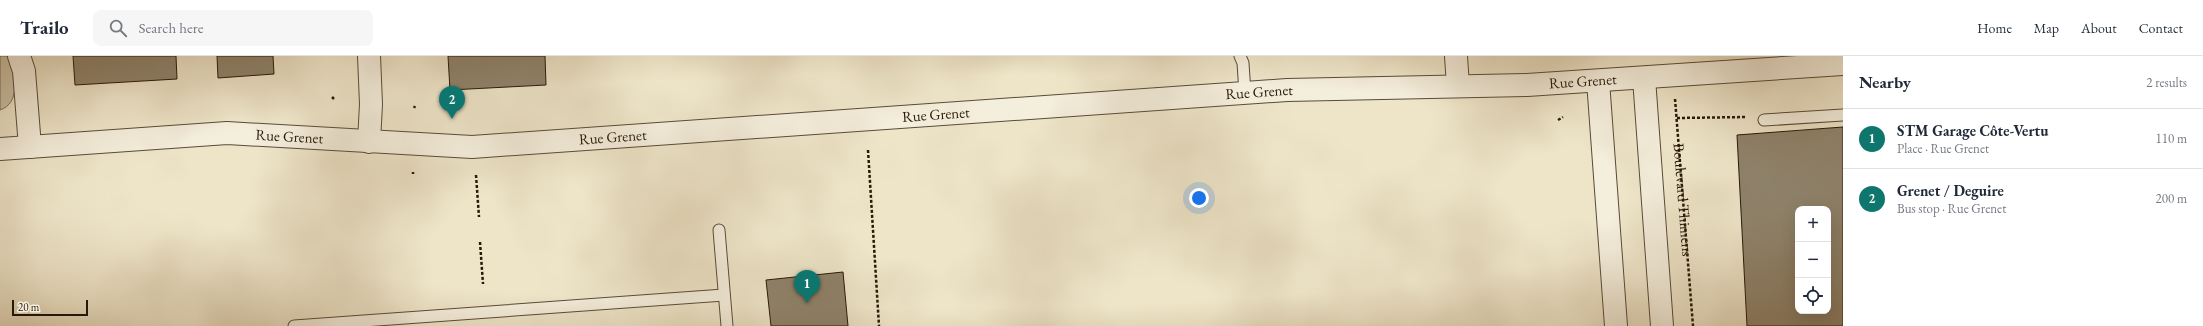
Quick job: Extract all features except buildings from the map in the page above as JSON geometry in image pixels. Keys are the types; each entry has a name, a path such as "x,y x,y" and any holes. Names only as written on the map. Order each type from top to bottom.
{"street":[{"path":"19,56 24,71 30,147"},
{"path":"369,56 371,104 369,142"},
{"path":"1456,56 1458,86"},
{"name":"Rue Grenet","path":"0,149 227,133 289,135 442,147 515,145 1320,88 1521,85 1843,64"},
{"name":"Boulevard Thimens","path":"1644,78 1662,326"},
{"path":"1598,81 1616,326"}],"lane":[{"path":"1240,56 1243,63 1245,93"},
{"path":"1764,120 1843,115"},
{"path":"719,230 727,326"},
{"path":"294,326 724,295"}],"path":[{"name":"Boulevard Thimens","path":"1673,74 1693,326"},
{"path":"1558,120 1564,117"},
{"path":"1677,118 1752,117 1764,120"},
{"path":"868,150 879,326"},
{"path":"476,175 479,217"},
{"path":"480,242 484,284"}],"shaded area":[{"path":"0,56 7,56 10,59 14,73 15,88 11,101 7,106 0,110"}],"place":[{"name":"Grenet / Deguire","path":"452,119"},
{"name":"STM Garage Côte-Vertu","path":"807,303"}]}
